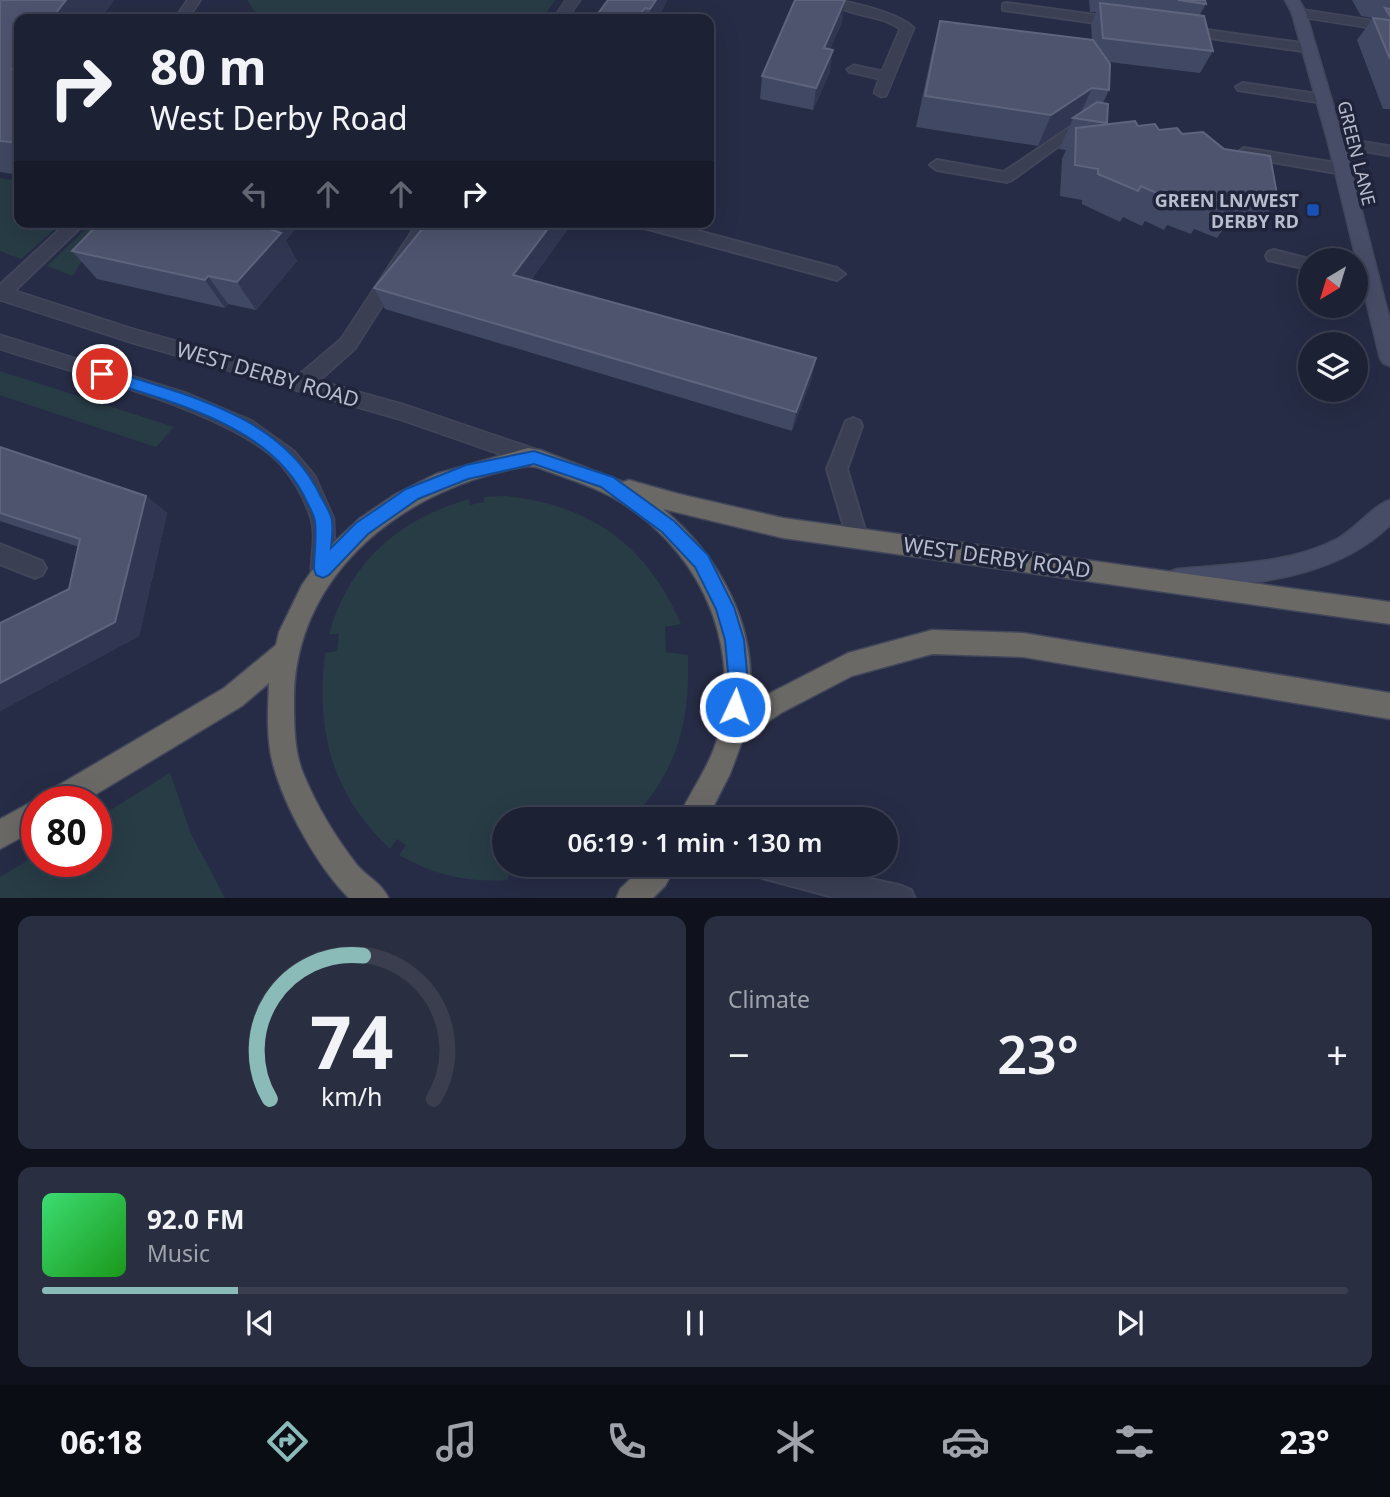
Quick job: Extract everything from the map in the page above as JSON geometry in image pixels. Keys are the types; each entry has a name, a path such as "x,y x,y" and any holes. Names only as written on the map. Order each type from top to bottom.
{"highway":[{"path":"375,898 356,886 312,822 286,764 279,694 285,653 300,614 323,569 362,529 412,494 466,472 534,457 607,482 668,526 702,561 725,607 735,640 738,683 733,731 699,807"},
{"name":"WEST DERBY ROAD","path":"607,482 725,516 783,527 1390,613"},
{"path":"733,731 772,704 848,665 932,642 1023,645 1390,706"},
{"path":"84,786 233,697 285,653"},
{"path":"0,835 21,823"},
{"path":"630,898 650,877"}],"main road":[{"name":"GREEN LANE","path":"1296,7 1336,142 1357,248"},
{"name":"GREEN LANE","path":"1368,292 1390,358"},
{"path":"1168,581 1290,567 1319,558 1348,543 1382,520 1390,510"}],"street":[{"path":"837,0 845,6 888,15 907,27 881,93"},
{"path":"1296,7 1390,26"},
{"path":"854,69 888,77"},
{"path":"1336,142 1390,150"},
{"path":"302,384 348,344 423,228"},
{"name":"WEST DERBY ROAD","path":"1,293 211,359 479,436 534,457"},
{"path":"0,342 179,399 245,427 287,457 307,483 323,519 323,569"}],"lane":[{"path":"1007,7 1127,23"},
{"path":"1167,29 1235,43 1310,53"},
{"path":"1243,87 1324,99"},
{"path":"937,165 1007,177 1079,125 1105,130"},
{"path":"1224,149 1342,169"},
{"path":"1,293 71,228"},
{"path":"665,228 837,274"},
{"path":"1274,256 1298,261"},
{"path":"853,426 837,469 856,537"},
{"path":"0,554 35,568"},
{"path":"803,877 902,898"}],"shaded area":[{"path":"247,0 555,0 545,14 253,14 255,12"},
{"path":"0,178 14,180 14,228 56,228 21,259 0,251"},
{"path":"87,228 101,228 73,276 47,266"},
{"path":"0,371 174,427 156,447 0,395"},
{"path":"505,496 564,509 613,534 633,551 651,572 681,624 665,627 666,652 688,655 687,702 678,743 660,782 648,800 642,807 492,807 492,877 508,877 508,880 465,879 438,872 399,855 406,845 397,839 390,849 370,828 341,783 326,735 323,709 325,653 337,651 339,634 329,634 338,608 364,565 380,547 420,519 469,499 470,505 484,502 484,497"},
{"path":"170,773 191,834 225,898 0,898 0,877 21,865 21,877 112,877 112,809"}],"building":[{"path":"0,0 66,0 55,14 14,14 14,142 0,141"},
{"path":"608,0 656,0 650,9 645,8 641,14 598,14"},
{"path":"795,0 845,0 824,48 833,50 816,88 762,76"},
{"path":"1178,0 1205,0 1206,4"},
{"path":"1100,3 1204,16 1213,51 1103,38"},
{"path":"1373,18 1390,20 1390,59"},
{"path":"940,21 1093,40 1110,64 1109,90 1092,88 1051,115 925,96"},
{"path":"1097,102 1108,104 1107,123 1073,118"},
{"path":"1135,121 1138,126 1155,124 1159,130 1177,128 1182,134 1203,132 1224,149 1270,156 1278,200 1247,195 1239,208 1214,199 1212,203 1186,194 1184,199 1163,190 1161,195 1141,186 1138,191 1098,174 1098,169 1075,165 1076,128"},
{"path":"94,228 267,228 281,233 237,282 208,276 205,280 72,251"},
{"path":"423,228 548,228 513,275 816,358 796,412 374,288"},
{"path":"0,447 146,496 115,622 0,683 0,623 69,589 80,539 0,513"}],"place":[{"name":"GREEN LN/WEST DERBY RD","path":"1313,210"}],"route":[{"path":"102,374 179,399 245,427 287,457 307,483 323,519 323,569 362,529 412,494 466,472 534,457 607,482 668,526 702,561 725,607 735,640 738,683 735,707"}]}
